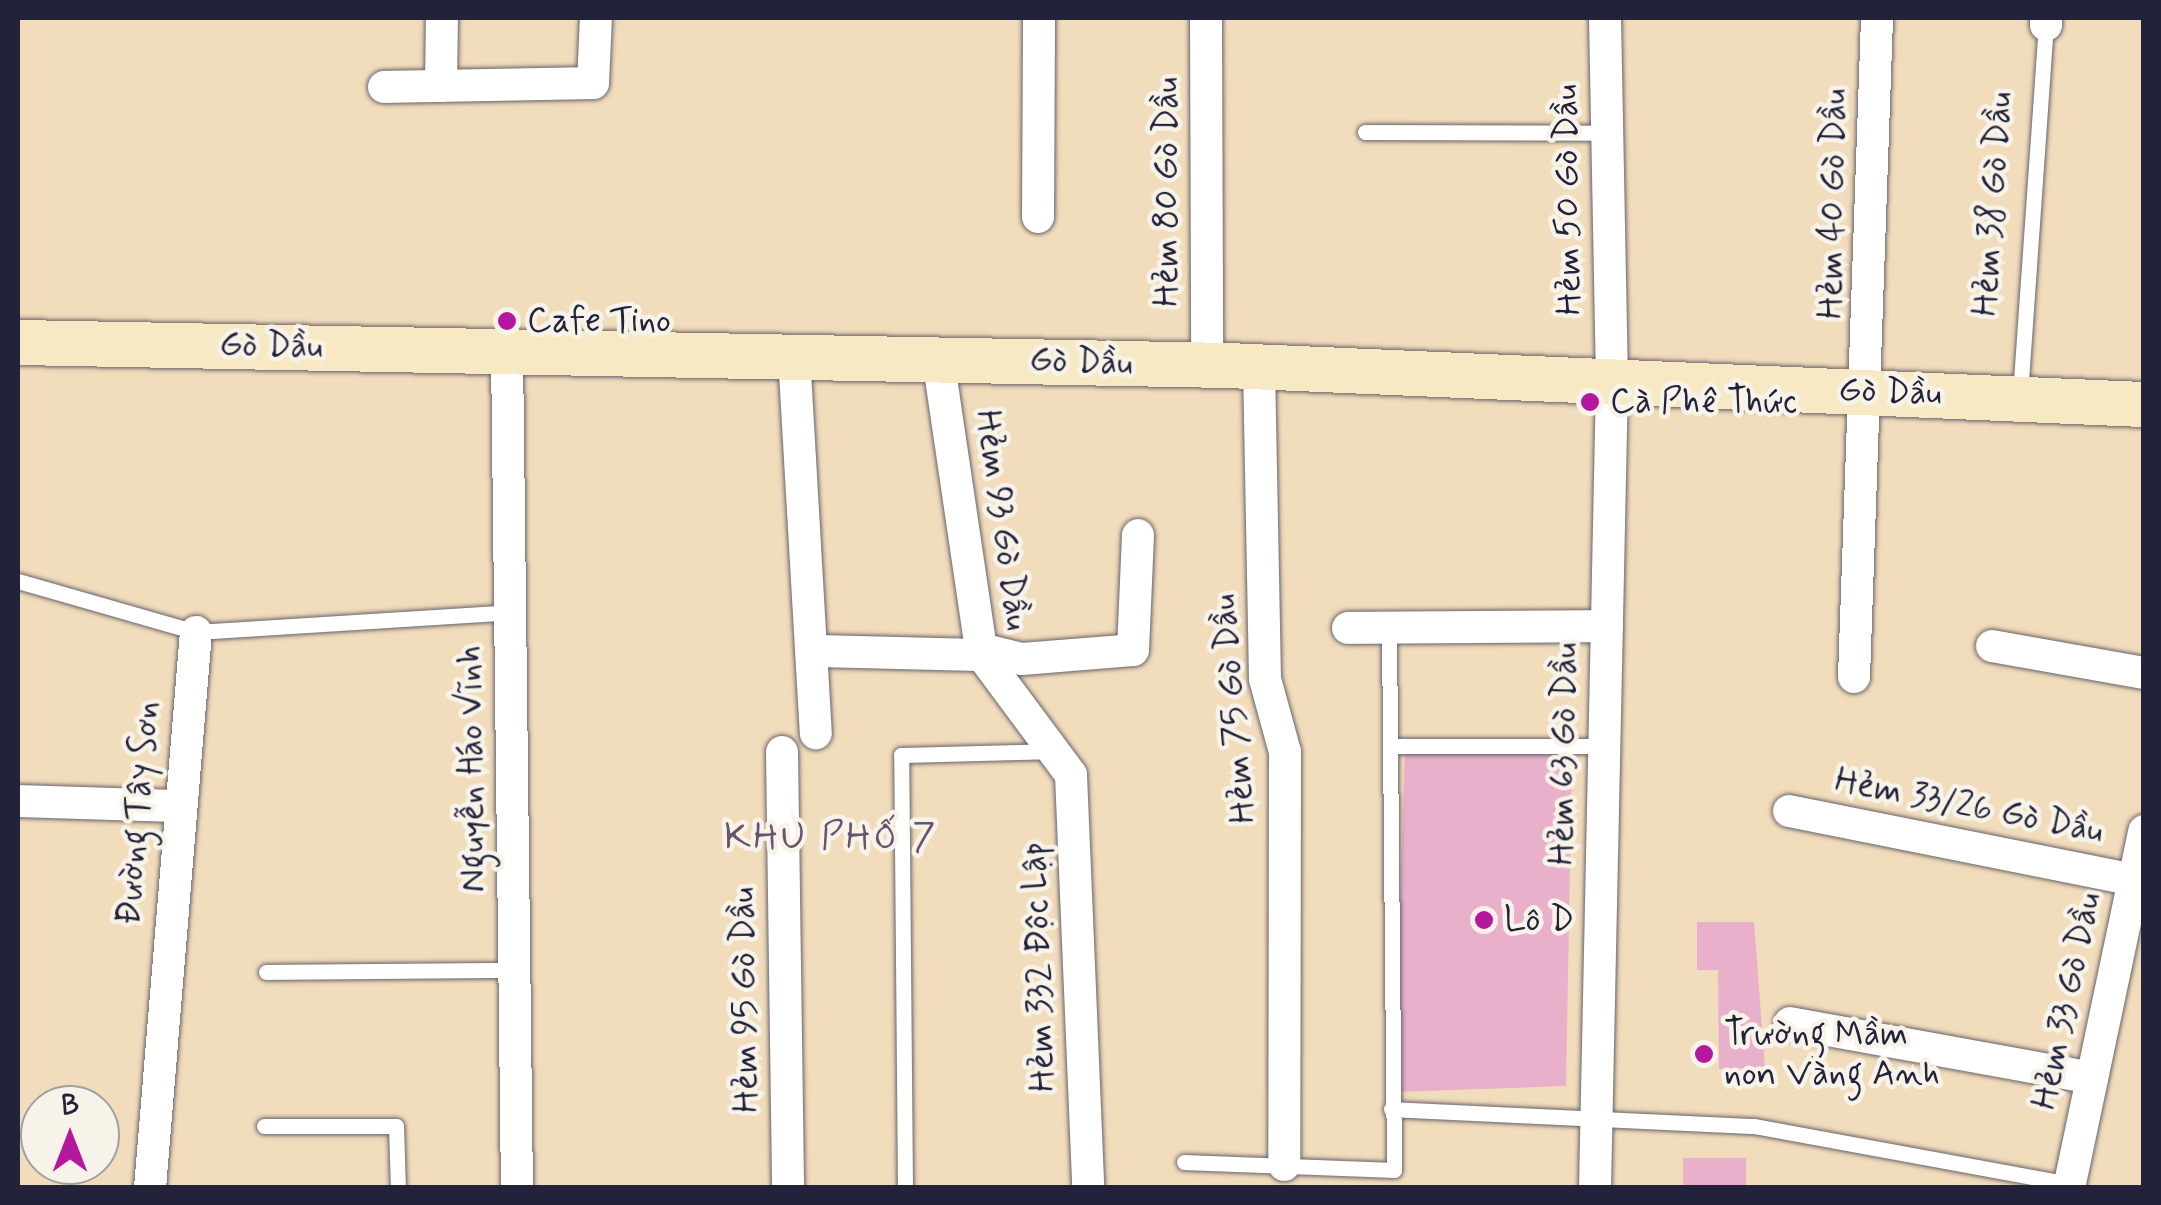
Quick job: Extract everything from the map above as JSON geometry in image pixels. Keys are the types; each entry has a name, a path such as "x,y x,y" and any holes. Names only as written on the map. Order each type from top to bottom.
{"street":[{"path":"442,18 442,86"},
{"path":"384,87 594,83 596,18"},
{"path":"1038,217 1039,18"},
{"path":"1196,18 1206,18"},
{"name":"Hẻm 80 Gò Dầu","path":"1206,18 1207,365"},
{"name":"Hẻm 50 Gò Dầu","path":"1605,18 1612,382"},
{"name":"Hẻm 40 Gò Dầu","path":"1854,677 1870,391 1877,18"},
{"name":"Gò Dầu","path":"18,342 1259,366 2144,404"},
{"name":"Nguyễn Háo Vĩnh","path":"507,350 517,1188"},
{"path":"794,355 816,733"},
{"name":"Hẻm 93 Gò Dầu","path":"938,358 981,652 1050,751"},
{"name":"Hẻm 75 Gò Dầu","path":"1259,366 1265,679 1285,752 1284,1165"},
{"name":"Hẻm 63 Gò Dầu","path":"1595,1188 1612,382"},
{"path":"814,651 981,652 1022,659 1133,650 1138,535"},
{"path":"1348,628 1606,626"},
{"name":"Đường Tây Sơn","path":"150,1188 176,806 196,632"},
{"path":"1992,646 2144,673"},
{"name":"Hẻm 332 Độc Lập","path":"1050,751 1071,774 1088,1188"},
{"name":"Hẻm 95 Gò Dầu","path":"782,752 788,1188"},
{"path":"18,801 176,806"},
{"name":"Hẻm 33/26 Gò Dầu","path":"1789,811 2133,880"},
{"name":"Hẻm 33 Gò Dầu","path":"2069,1186 2144,831"},
{"path":"1790,1023 2092,1078"}],"lane":[{"name":"Hẻm 38 Gò Dầu","path":"2020,397 2046,21"},
{"path":"1365,132 1607,133"},
{"path":"18,581 196,632 510,612"},
{"path":"1184,1162 1394,1170 1389,628"},
{"path":"1390,746 1604,746"},
{"path":"905,1188 901,755 1050,751"},
{"path":"266,972 514,970"},
{"path":"1391,1109 1596,1115 1754,1126 2069,1186"},
{"path":"264,1126 396,1126 398,1188"}],"building":[{"name":"Lô D","path":"1405,750 1572,754 1566,1086 1394,1092"},
{"path":"1697,922 1754,922 1765,1068 1719,1069 1718,970 1697,970"},
{"path":"1683,1158 1746,1158 1746,1188 1683,1188"}],"place":[{"name":"Cafe Tino","path":"507,321"},
{"name":"Cà Phê Thức","path":"1590,402"},
{"name":"Lô D","path":"1484,920"},
{"name":"Trường Mầm non Vàng Anh","path":"1704,1054"}],"district":[{"name":"KHU PHỐ 7","path":"831,838"}]}
